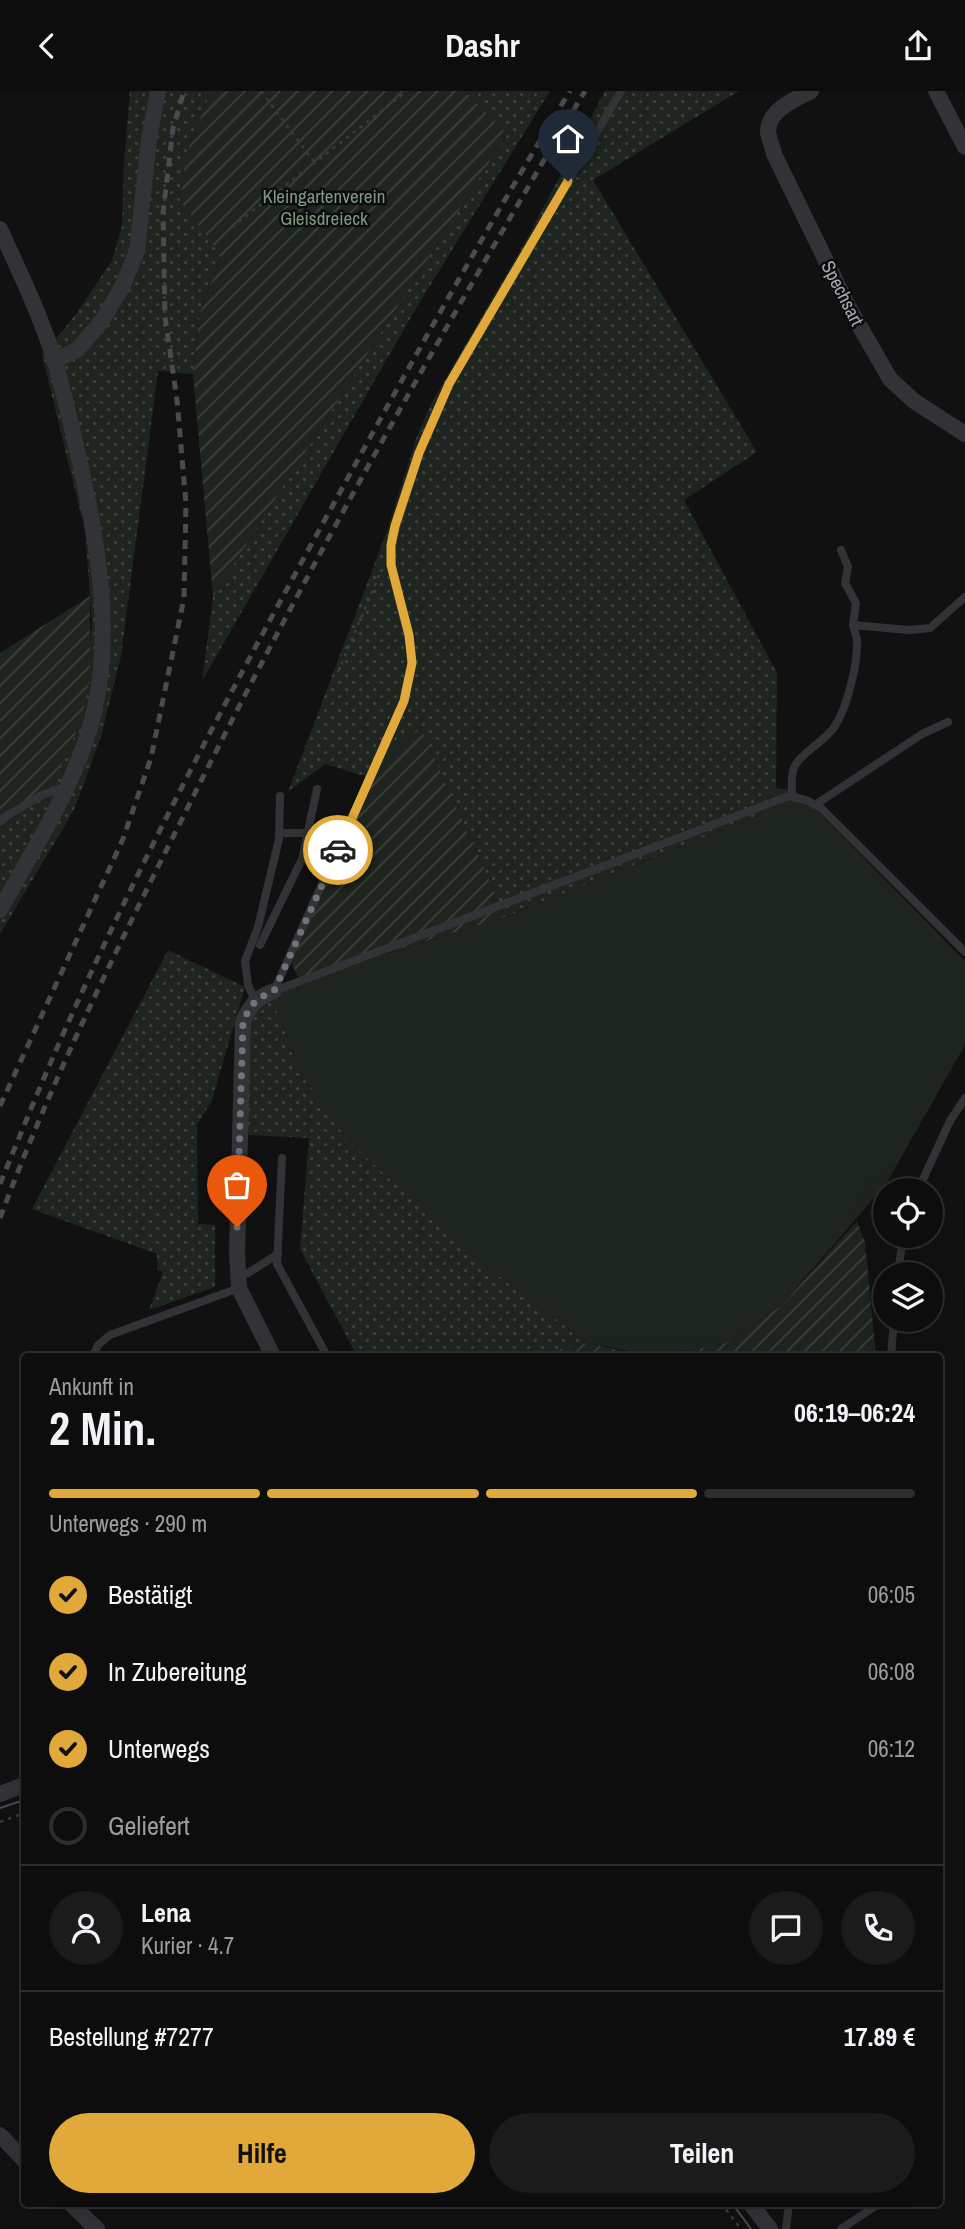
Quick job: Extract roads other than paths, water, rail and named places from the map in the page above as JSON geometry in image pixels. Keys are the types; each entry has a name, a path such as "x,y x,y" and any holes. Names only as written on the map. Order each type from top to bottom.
{"street":[{"path":"54,361 77,350 102,321 123,285 137,251 149,139 158,91"},
{"name":"Spechsart","path":"811,91 780,108 771,119 768,132 774,154 870,347 890,379 906,394 965,434"},
{"path":"936,91 965,147"},
{"path":"0,229 32,298 54,361 72,426 103,588 102,635 95,708 83,747 66,787 0,910"},
{"path":"271,1353 239,1282 237,1253 243,1022 255,1000 274,991"},
{"path":"0,1794 21,1786"},
{"path":"0,2135 21,2150"},
{"path":"74,2207 97,2229"},
{"path":"753,2207 770,2229"}],"lane":[{"path":"274,991 404,701 410,680 411,649 391,565 391,545 423,442 449,384 621,91"},
{"path":"792,796 795,765 819,745 836,725 851,680 857,641 853,625 856,603 845,583 848,567 841,550"},
{"path":"853,625 909,630 930,628 965,597"},
{"path":"815,805 922,734 948,722"},
{"path":"0,820 42,795 66,787"},
{"path":"255,1000 245,974 245,961 302,859 317,789"},
{"path":"259,940 280,833 280,796"},
{"path":"274,991 792,796 815,805 965,952"},
{"path":"280,833 308,834"},
{"path":"924,1178 950,1121 965,1098"},
{"path":"282,1158 277,1264 325,1353"},
{"path":"94,1353 98,1345 110,1335 239,1282 278,1254"},
{"path":"891,1353 893,1332"},
{"path":"786,2229 789,2207"},
{"path":"841,2229 874,2207"}],"tram line":[{"path":"0,1808 21,1801"},
{"path":"735,2207 751,2229"}],"railway":[{"path":"0,1106 123,839 151,758 184,598 186,504 177,400 165,317 163,213 173,128 184,91"},
{"path":"0,1184 78,1001 201,751 299,566 420,349 570,91"},
{"path":"0,1218 40,1117 85,1018 275,637 375,453 585,91"}],"park label":[{"name":"Kleingartenverein Gleisdreieck","path":"324,207"}]}
